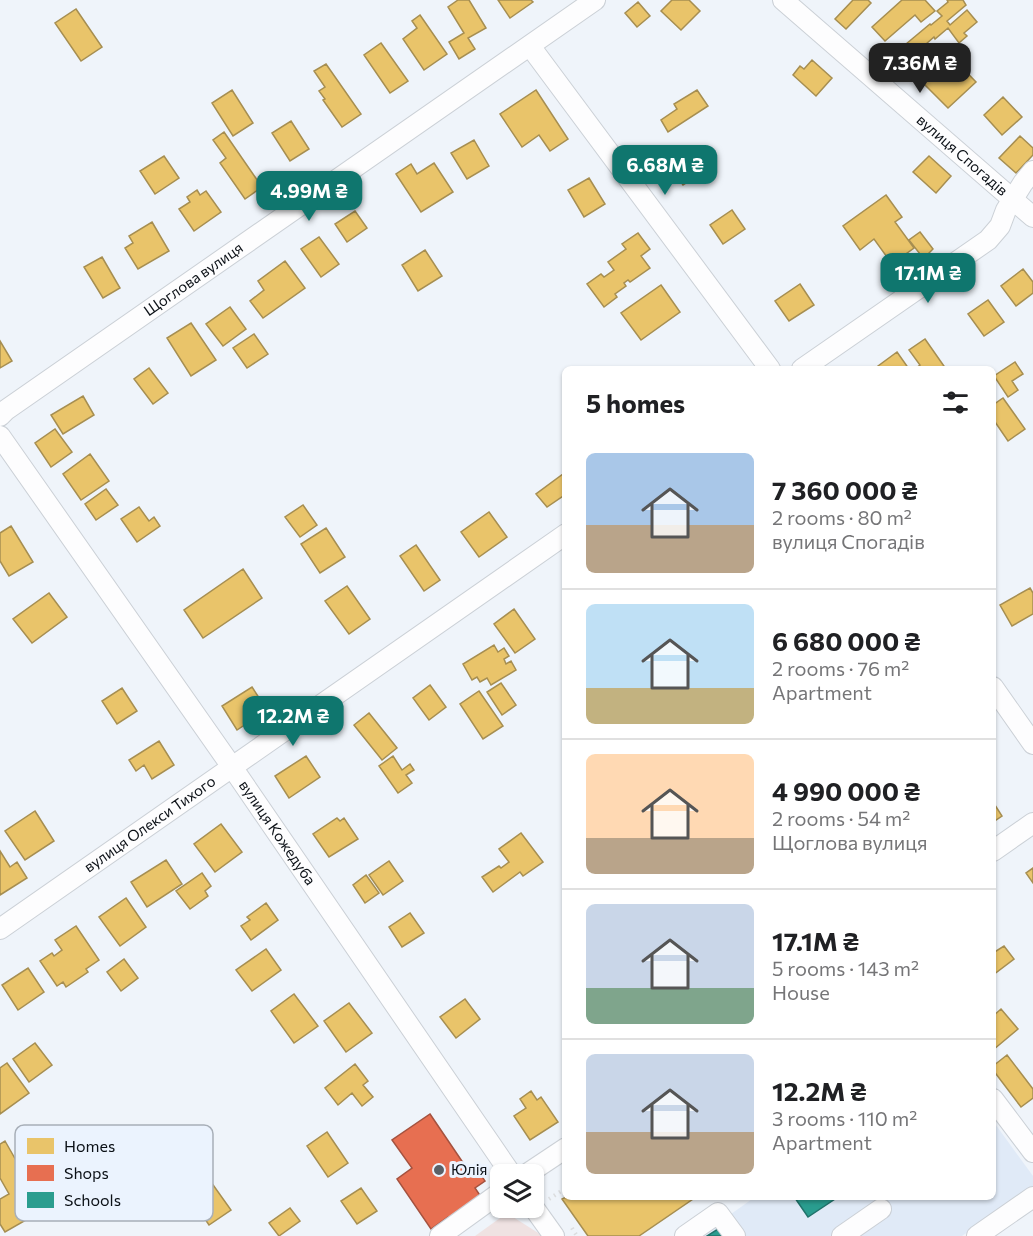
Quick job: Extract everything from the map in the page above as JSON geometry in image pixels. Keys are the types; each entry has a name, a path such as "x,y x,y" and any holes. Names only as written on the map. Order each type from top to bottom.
{"street":[{"name":"Щоглова вулиця","path":"0,416 595,0"},
{"name":"вулиця Спогадів","path":"783,0 1033,217"},
{"path":"530,46 768,366"},
{"path":"806,366 988,240 1000,226 1006,210 1033,171"},
{"name":"вулиця Кожедуба","path":"0,436 232,767 504,1164"},
{"name":"вулиця Олекси Тихого","path":"0,929 562,537"},
{"path":"996,691 1033,744"},
{"path":"996,849 1033,823"},
{"path":"996,1103 1030,1143"},
{"path":"542,1164 562,1151"},
{"path":"977,1236 1033,1197"},
{"path":"440,1236 490,1200"},
{"path":"842,1236 881,1209"},
{"path":"685,1236 718,1213 735,1236"},
{"path":"541,1218 554,1236"}],"shaded area":[{"path":"996,1125 1033,1176 1033,1187 962,1236 700,1236 751,1200 996,1200"},
{"path":"500,1218 515,1218 543,1236 475,1236"}],"building: Homes":[{"path":"458,0 469,0 486,28 468,38 475,49 459,59 449,42 464,33 448,7"},
{"path":"498,0 531,0 533,2 510,18"},
{"path":"672,0 689,0 700,11 681,30 661,11"},
{"path":"853,0 868,0 871,3 846,29 835,19"},
{"path":"902,0 925,0 935,11 921,22 915,15 885,41 872,27"},
{"path":"947,0 963,0 966,5 947,21 950,25 967,10 977,22 964,33 967,36 959,43 948,28 935,39 934,37 926,44 933,53 916,68 900,49 942,16 937,11 948,2"},
{"path":"638,2 650,16 637,27 625,13"},
{"path":"76,9 102,47 81,61 55,23"},
{"path":"420,15 447,54 424,70 403,39 417,28 412,21"},
{"path":"381,43 408,81 390,93 364,55"},
{"path":"949,54 976,82 948,108 921,81"},
{"path":"812,60 832,78 816,96 793,75 800,66 804,69"},
{"path":"326,64 361,114 342,127 319,91 325,87 314,71"},
{"path":"232,90 253,123 233,136 212,103"},
{"path":"536,90 568,139 550,151 539,135 522,147 500,114"},
{"path":"697,90 708,106 668,132 661,120 677,109 674,104"},
{"path":"1003,97 1022,117 1002,135 984,115"},
{"path":"291,121 309,149 290,161 272,133"},
{"path":"224,132 262,187 245,199 220,163 226,158 213,140"},
{"path":"1020,136 1033,148 1033,155 1016,173 999,158"},
{"path":"474,140 489,166 467,179 451,153"},
{"path":"677,149 695,177 683,185 664,157"},
{"path":"164,156 179,178 155,194 140,171"},
{"path":"929,156 951,176 936,193 913,172"},
{"path":"434,163 453,192 421,212 396,174 411,164 417,174"},
{"path":"589,178 605,204 584,217 568,190"},
{"path":"197,190 200,195 206,191 221,212 194,231 179,209 190,202 187,197"},
{"path":"886,195 902,217 895,222 914,248 892,264 874,239 860,250 843,226"},
{"path":"732,210 745,229 723,244 710,225"},
{"path":"355,211 367,228 347,242 335,224"},
{"path":"152,222 169,251 138,269 125,248 133,243 129,236"},
{"path":"920,232 933,249 929,253 937,263 931,268 909,240"},
{"path":"638,233 650,249 641,256 650,268 630,282 628,280 624,283 626,286 615,294 617,297 604,307 587,284 601,274 604,277 614,270 608,262 626,249 622,244"},
{"path":"319,237 339,264 321,277 301,249"},
{"path":"425,250 442,276 418,291 402,265"},
{"path":"102,257 120,288 103,298 84,267"},
{"path":"285,261 305,288 263,318 250,301 264,290 258,281"},
{"path":"1023,269 1033,282 1033,293 1016,306 1001,286"},
{"path":"800,284 814,305 789,321 775,301"},
{"path":"661,285 680,312 641,340 621,313"},
{"path":"988,300 1004,322 984,336 968,314"},
{"path":"230,307 246,329 223,346 206,324"},
{"path":"191,323 216,360 191,376 167,338"},
{"path":"254,334 268,354 247,368 233,348"},
{"path":"925,339 944,366 919,366 909,350"},
{"path":"0,341 12,361 0,368"},
{"path":"897,352 907,366 878,366"},
{"path":"1015,362 1023,374 1012,381 1018,390 1008,397 996,379 996,375"},
{"path":"149,368 168,393 153,404 134,379"},
{"path":"83,396 94,415 63,434 51,415"},
{"path":"1003,398 1025,429 1008,441 996,423 996,403"},
{"path":"55,429 72,452 51,467 35,443"},
{"path":"90,454 109,481 81,500 63,474"},
{"path":"562,475 562,497 547,507 536,494"},
{"path":"106,489 118,505 96,520 85,504"},
{"path":"303,505 317,525 300,537 285,517"},
{"path":"139,507 149,521 154,517 160,526 137,542 121,519"},
{"path":"489,512 507,537 479,557 461,532"},
{"path":"11,526 33,562 9,576 0,561 0,533"},
{"path":"326,528 345,557 320,573 301,544"},
{"path":"416,545 440,580 424,591 400,556"},
{"path":"243,569 262,598 203,638 184,610"},
{"path":"347,586 370,619 349,634 325,601"},
{"path":"1030,588 1033,593 1033,614 1012,626 1000,605"},
{"path":"49,593 67,617 32,643 13,619"},
{"path":"514,609 535,639 515,653 494,624"},
{"path":"494,645 498,652 504,648 509,656 504,659 506,664 511,661 516,670 491,685 487,678 480,682 477,677 472,680 463,664"},
{"path":"501,683 516,705 502,715 487,692"},
{"path":"430,685 446,707 429,720 413,698"},
{"path":"252,687 267,710 237,730 222,706"},
{"path":"122,688 137,711 117,724 102,701"},
{"path":"479,691 503,726 483,739 460,704"},
{"path":"369,713 397,748 382,760 354,725"},
{"path":"159,741 174,765 152,779 144,765 136,771 129,760"},
{"path":"306,756 320,777 289,798 275,776"},
{"path":"393,756 402,770 410,764 414,770 406,775 412,783 398,793 379,766"},
{"path":"996,807 1002,816 996,820"},
{"path":"35,811 54,841 25,860 5,831"},
{"path":"337,818 340,821 344,818 358,839 329,857 313,834"},
{"path":"221,824 242,852 215,872 194,844"},
{"path":"521,833 543,862 523,876 520,872 493,892 482,877 509,862 499,849"},
{"path":"0,851 10,867 17,862 27,878 0,895"},
{"path":"166,860 182,884 147,907 131,882"},
{"path":"389,861 403,881 383,895 369,875"},
{"path":"1033,868 1033,883 1026,873"},
{"path":"202,873 211,886 205,891 208,896 190,909 176,891"},
{"path":"366,875 379,893 365,903 353,885"},
{"path":"126,898 146,927 120,946 99,917"},
{"path":"266,903 278,920 251,940 241,926 250,920 247,917"},
{"path":"410,913 424,933 402,947 389,927"},
{"path":"76,926 99,960 86,969 88,972 66,987 63,982 57,986 40,961 62,950 55,940"},
{"path":"1004,946 1014,959 996,973 996,951"},
{"path":"266,949 281,970 252,991 236,970"},
{"path":"124,959 138,978 121,991 107,972"},
{"path":"28,968 44,992 18,1010 2,985"},
{"path":"294,994 318,1026 294,1043 271,1011"},
{"path":"465,999 480,1019 456,1038 440,1017"},
{"path":"349,1003 372,1033 346,1052 324,1021"},
{"path":"1001,1009 1018,1029 996,1047 996,1013"},
{"path":"35,1043 52,1065 29,1082 13,1059"},
{"path":"1007,1055 1033,1089 1033,1098 1021,1107 996,1074 996,1064"},
{"path":"7,1063 29,1093 0,1114 0,1068"},
{"path":"355,1064 368,1081 363,1085 373,1097 362,1106 352,1093 338,1105 325,1088"},
{"path":"531,1091 537,1100 541,1097 558,1122 530,1140 514,1116 526,1108 520,1099"},
{"path":"327,1132 348,1163 328,1177 307,1146"},
{"path":"5,1141 15,1158 15,1221 24,1221 5,1232 0,1224 0,1199 9,1194 0,1178 0,1144"},
{"path":"213,1185 231,1210 209,1225 206,1221 213,1221"},
{"path":"361,1188 377,1211 357,1224 341,1201"},
{"path":"563,1200 692,1200 639,1236 588,1236"},
{"path":"290,1208 300,1221 279,1236 269,1223"}],"building: Shops":[{"name":"Юлія","path":"430,1114 472,1176 479,1172 485,1181 475,1188 481,1197 453,1225 448,1217 431,1229 397,1179 412,1168 392,1140"}],"building: Schools":[{"path":"796,1200 834,1200 808,1217"},
{"path":"718,1229 723,1236 707,1236"}],"place":[{"name":"Юлія","path":"439,1170"}]}
